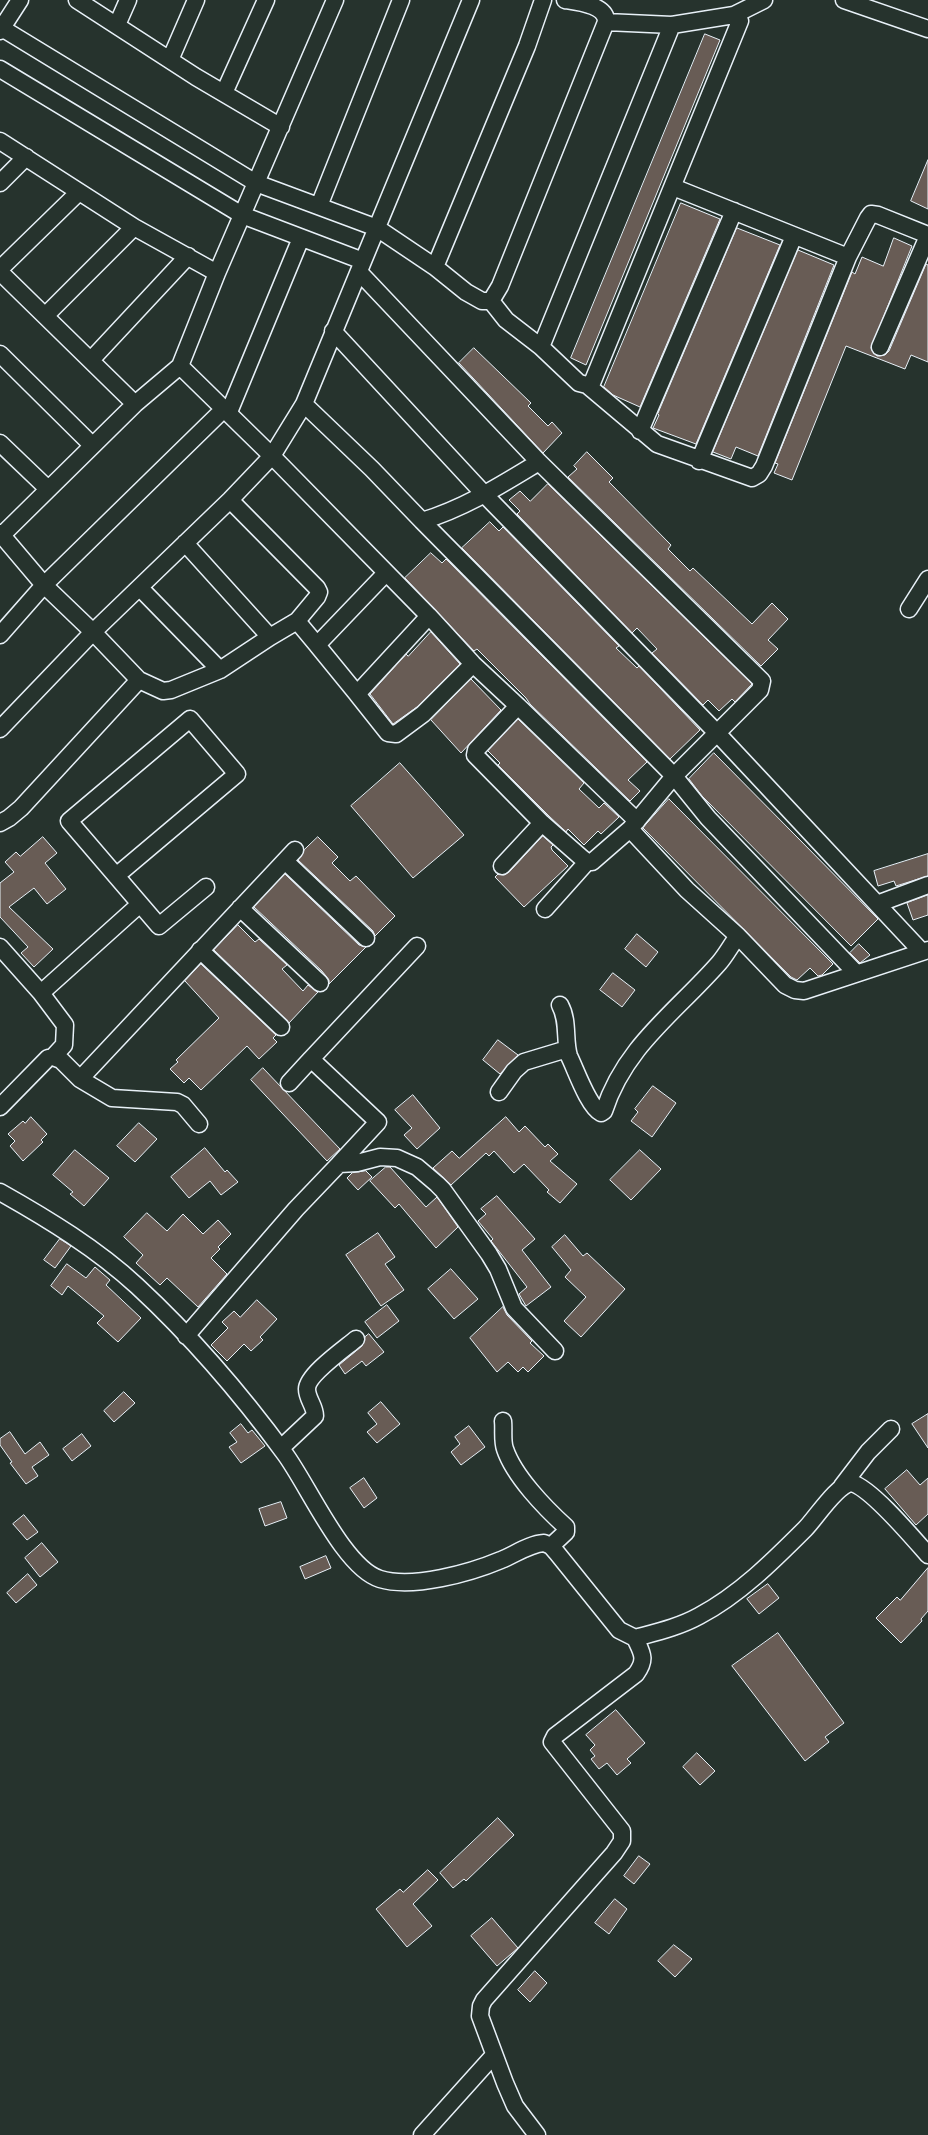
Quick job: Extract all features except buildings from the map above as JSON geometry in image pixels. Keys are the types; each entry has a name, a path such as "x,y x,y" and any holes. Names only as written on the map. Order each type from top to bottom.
{"street":[{"path":"20,0 1,29 255,185 319,206 376,230 435,266 466,292 482,301 491,301"},
{"path":"77,0 170,60 281,127"},
{"path":"117,25 128,0"},
{"path":"170,60 196,0"},
{"path":"224,93 266,0"},
{"path":"230,500 317,588 319,592 318,597 297,621 270,636 220,670 166,691 139,680 93,632 44,586 1,535 47,488 135,404 180,366 217,273 335,0"},
{"path":"319,206 401,0"},
{"path":"0,729 93,632 230,500 272,456 304,404 471,0"},
{"path":"435,266 527,46 543,0"},
{"path":"491,301 500,286 606,22 606,15 601,10 565,0"},
{"path":"606,22 672,25 734,15 764,0"},
{"path":"844,0 928,29"},
{"path":"587,385 592,383 740,25 739,18 734,15"},
{"path":"541,347 672,25"},
{"path":"0,69 243,213 363,263 539,462 760,678 762,684 760,690 674,776 633,825 592,862 587,862 545,909"},
{"path":"0,141 134,227 217,273"},
{"path":"0,183 26,157"},
{"path":"673,187 848,257"},
{"path":"79,192 0,270 135,404"},
{"path":"640,431 734,211"},
{"path":"491,301 506,320 541,347 579,383 587,385 657,444 752,478 759,474 764,466 848,257 872,214 878,214 928,236 880,347"},
{"path":"45,316 134,227"},
{"path":"699,460 794,236"},
{"path":"0,635 44,586 227,410 301,238"},
{"path":"91,360 188,256"},
{"path":"180,366 227,410 429,616 473,664 518,706 633,825 687,890 738,936 786,985 795,990 804,991 925,951 877,904 717,733 485,495 333,331"},
{"path":"0,354 92,445"},
{"path":"304,404 372,469 674,776 708,818 856,973"},
{"path":"0,443 47,488"},
{"path":"422,521 444,514 485,495 539,462"},
{"path":"185,543 270,636"},
{"path":"317,645 386,573"},
{"path":"909,609 928,579"},
{"path":"140,588 220,670"},
{"path":"357,694 429,616"},
{"path":"297,621 388,733 396,734 423,714 473,664"},
{"path":"0,823 21,808 139,680"},
{"path":"518,706 476,750 474,755 542,823 587,862"},
{"path":"116,876 237,774 190,719 69,821 116,876 159,926 206,887"},
{"path":"502,866 542,823"},
{"path":"80,1079 290,855 366,938"},
{"path":"877,904 928,885"},
{"path":"41,993 140,904"},
{"path":"240,908 320,983"},
{"path":"560,1005 564,1013 567,1049 590,1101 597,1111 601,1113 604,1111 615,1082 624,1067 666,1016 719,963 738,936"},
{"path":"289,1083 417,946"},
{"path":"0,947 41,993 65,1025 64,1044 53,1056 48,1058 0,1107"},
{"path":"200,950 281,1027"},
{"path":"499,1092 514,1071 524,1062 567,1049"},
{"path":"53,1056 61,1060 80,1079 103,1094 117,1099 180,1103 199,1124"},
{"path":"186,1336 296,1209 378,1122 311,1059"},
{"path":"339,1164 358,1163 380,1157 397,1158 417,1167 443,1190 495,1264 514,1308 555,1351"},
{"path":"0,1192 28,1208 96,1253 137,1285 220,1372 281,1448 354,1562 368,1573 381,1579 400,1582 432,1579 499,1561 539,1543 551,1546 619,1630 635,1638 679,1625 698,1616 725,1600 745,1584 806,1528 842,1486 868,1452 891,1429"},
{"path":"281,1448 315,1416 315,1408 307,1389 310,1378 356,1339"},
{"path":"503,1421 504,1448 518,1472 538,1500 566,1527 566,1532 551,1546"},
{"path":"842,1486 852,1484 864,1490 906,1530 928,1555"},
{"path":"537,2135 515,2106 480,2016 481,2006 484,2000 614,1854 622,1841 622,1832 552,1742 555,1736 636,1674 641,1667 643,1660 635,1638"},
{"path":"422,2135 494,2055"}]}
